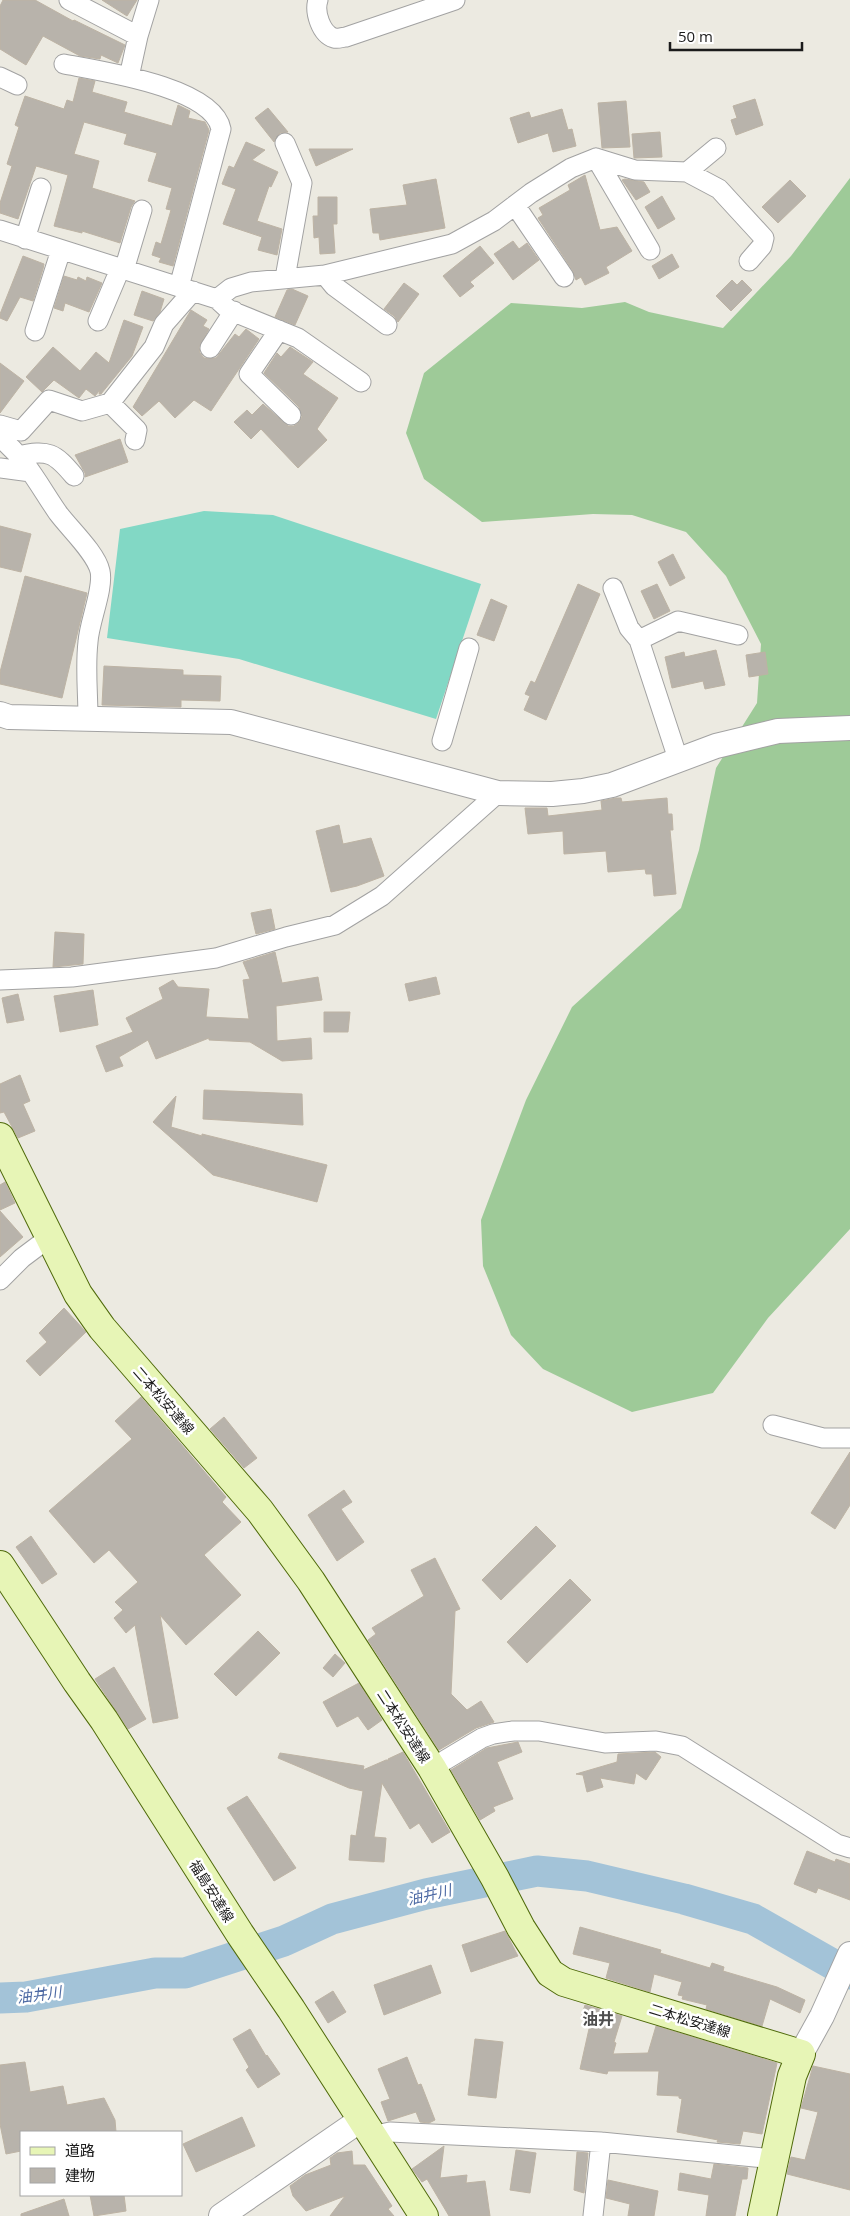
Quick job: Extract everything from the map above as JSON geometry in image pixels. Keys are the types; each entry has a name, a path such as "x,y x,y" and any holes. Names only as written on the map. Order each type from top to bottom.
{"main road":[{"name":"二本松安達線","path":"0,1136 78,1294 102,1328 260,1511 311,1581 432,1768 495,1878 521,1928 550,1973 564,1982 801,2054"},
{"name":"福島安達線","path":"0,1565 104,1720 240,1934 424,2216"},
{"path":"762,2216 792,2076 801,2054"}],"street":[{"path":"69,0 138,36"},
{"path":"129,77 138,36 149,0"},
{"path":"318,0 317,16 329,34 337,38 346,37 455,0"},
{"path":"0,425 21,430 49,400 82,411 110,403 154,347 164,324 186,289 219,137 220,123 199,102 176,92 129,77 64,64"},
{"path":"285,143 302,183 285,278"},
{"path":"687,172 716,148"},
{"path":"217,298 231,288 252,282 325,275 452,244 494,221 571,168 596,158 635,170 687,172 719,189 762,235 765,241 749,261"},
{"path":"596,158 650,250"},
{"path":"25,239 41,188"},
{"path":"516,205 564,277"},
{"path":"98,321 122,269 142,210"},
{"path":"0,230 217,298 234,311 298,338 361,382"},
{"path":"35,331 61,250"},
{"path":"325,275 334,286 387,325"},
{"path":"210,348 234,311"},
{"path":"279,330 249,374 291,415"},
{"path":"110,403 137,430 135,440"},
{"path":"0,438 10,445 94,559 100,572 88,641 88,718"},
{"path":"18,456 38,452 59,458 74,476"},
{"path":"0,468 30,472"},
{"path":"613,588 629,628 639,640 678,759"},
{"path":"639,640 678,621 738,636"},
{"path":"442,741 469,648"},
{"path":"0,714 9,717 232,722 498,793 552,794 583,791 612,785 716,746 778,731 850,728"},
{"path":"0,980 81,976 216,958 286,936 336,925 382,896 498,793"},
{"path":"0,1280 22,1258 50,1237"},
{"path":"773,1426 823,1438 850,1438"},
{"path":"432,1768 482,1738 513,1731 539,1732 605,1743 656,1740 682,1746 820,1834 837,1844 850,1848"},
{"path":"801,2054 822,2016 850,1954"},
{"path":"221,2216 367,2128 390,2132 601,2142 774,2159"},
{"path":"593,2216 601,2142"}],"green space":[{"path":"850,178 850,1229 768,1318 713,1393 632,1412 543,1369 511,1335 483,1266 481,1220 526,1100 572,1007 681,908 699,850 716,768 757,703 761,644 726,576 686,532 632,515 593,514 482,522 424,479 406,433 424,373 511,303 582,308 625,302 649,312 723,328 791,256"}],"shaded area":[{"path":"204,511 273,515 481,584 436,719 239,659 107,638 120,529"}],"building":[{"path":"3,0 35,0 73,21 125,45 118,63 101,55 100,59 80,56 43,36 26,65 0,49 0,6"},
{"path":"102,0 137,0 127,16"},
{"path":"79,78 95,81 92,92 127,102 124,112 172,126 178,105 190,111 188,118 205,122 209,130 173,266 159,262 161,258 152,255 156,242 161,244 171,210 166,209 172,188 148,181 157,153 124,144 127,134 84,122 74,154 99,161 92,188 135,201 131,207 120,243 82,231 82,233 54,226 68,175 36,166 18,219 0,213 0,203 12,166 7,164 19,127 15,125 25,96 64,109 67,100 73,102"},
{"path":"755,99 763,125 736,135 731,120 737,118 733,106"},
{"path":"626,101 630,147 602,148 598,103"},
{"path":"268,108 288,132 280,133 274,142 255,118"},
{"path":"562,109 568,130 572,129 576,146 553,152 548,133 518,143 510,118 529,112 531,118"},
{"path":"660,132 662,157 634,158 632,134"},
{"path":"246,142 265,150 252,160 278,172 271,187 269,186 257,221 282,229 277,255 258,250 262,237 223,224 236,189 222,184 229,166 234,168"},
{"path":"309,149 353,149 316,166"},
{"path":"585,175 600,230 617,227 632,251 606,267 609,273 585,285 581,277 576,280 573,271 538,218 543,215 539,208 570,190 568,185"},
{"path":"436,179 445,228 380,240 379,233 373,233 370,209 407,205 403,185"},
{"path":"622,180 644,182 650,192 636,200"},
{"path":"790,180 806,196 778,223 762,207"},
{"path":"662,196 675,219 658,229 645,207"},
{"path":"318,197 337,197 337,224 333,224 335,253 320,254 319,237 314,238 313,216 318,216"},
{"path":"513,241 519,249 527,243 539,260 513,280 494,254"},
{"path":"480,246 494,263 470,282 474,286 460,297 443,276"},
{"path":"672,254 679,267 659,279 652,266"},
{"path":"23,256 44,264 43,269 33,301 20,297 7,321 0,318 0,314"},
{"path":"64,276 77,280 78,277 86,281 87,277 102,283 89,312 65,303 63,311 54,308"},
{"path":"732,280 737,285 742,280 752,290 731,311 716,296"},
{"path":"404,283 419,294 398,322 394,316 384,309"},
{"path":"292,289 308,296 295,325 275,317 287,290"},
{"path":"142,291 164,299 160,312 153,321 134,315"},
{"path":"191,310 207,320 203,326 209,329 199,347 200,353 204,358 216,358 235,334 239,337 246,329 259,339 211,411 194,400 175,418 159,401 142,416 133,407"},
{"path":"124,320 143,327 132,356 101,394 99,394 100,390 95,396 86,389 79,398 54,380 42,392 26,377 53,347 80,371 96,352 109,363"},
{"path":"290,347 313,362 303,374 338,398 317,429 327,440 298,468 261,429 251,439 234,422 247,410 252,415 263,404 288,426 294,426 299,422 302,417 299,407 264,373 277,353 281,357"},
{"path":"0,363 24,381 0,413"},
{"path":"120,439 128,462 85,477 85,473 75,455"},
{"path":"0,526 31,534 21,572 0,567"},
{"path":"673,554 685,578 670,586 658,562"},
{"path":"25,576 87,593 62,698 0,684 0,672"},
{"path":"578,584 600,594 546,720 524,710 530,696 525,694 531,681 535,683"},
{"path":"657,584 670,611 654,619 641,591"},
{"path":"491,599 507,606 494,641 477,635"},
{"path":"716,650 725,685 705,689 703,681 672,688 665,657 684,652 685,657"},
{"path":"765,652 768,674 749,677 746,655"},
{"path":"104,666 183,670 183,675 221,676 220,701 181,700 181,707 102,705"},
{"path":"621,798 622,802 667,798 668,814 672,814 673,830 670,830 676,894 654,896 652,874 646,874 645,869 608,872 606,851 564,854 563,831 528,834 525,808 547,808 548,816 602,810 601,801"},
{"path":"339,825 343,844 371,838 384,876 357,886 331,892 316,831"},
{"path":"271,909 275,929 256,934 251,913"},
{"path":"55,932 84,934 83,964 53,967"},
{"path":"275,952 282,983 318,977 322,1000 276,1006 277,1041 311,1038 312,1059 282,1061 250,1042 209,1040 209,1038 156,1059 148,1040 119,1057 123,1066 106,1072 96,1046 133,1032 126,1018 163,999 159,988 173,980 178,987 209,989 206,1017 249,1019 243,980 250,979 243,962"},
{"path":"436,977 440,994 409,1001 405,984"},
{"path":"93,990 98,1025 60,1032 54,996"},
{"path":"18,994 24,1020 7,1023 2,998"},
{"path":"324,1012 350,1012 348,1032 324,1032"},
{"path":"20,1075 30,1101 23,1104 35,1131 18,1138 4,1112 0,1113 0,1084"},
{"path":"204,1090 302,1094 303,1125 203,1119"},
{"path":"176,1096 171,1127 327,1165 317,1202 213,1175 153,1122"},
{"path":"5,1182 15,1203 0,1210 0,1185"},
{"path":"0,1211 23,1237 0,1257"},
{"path":"64,1308 86,1332 40,1376 26,1361 47,1342 39,1333"},
{"path":"141,1397 226,1497 222,1502 241,1522 204,1555 241,1595 186,1645 160,1615 178,1718 153,1723 135,1625 126,1633 114,1618 123,1610 115,1602 138,1582 109,1550 94,1563 49,1511 132,1439 115,1421"},
{"path":"224,1417 257,1458 244,1468 210,1429"},
{"path":"850,1452 850,1505 835,1529 811,1513"},
{"path":"344,1490 352,1502 341,1509 364,1542 337,1561 308,1515"},
{"path":"536,1526 556,1546 501,1600 482,1580"},
{"path":"31,1536 57,1574 42,1584 16,1547"},
{"path":"435,1558 460,1609 455,1611 451,1694 467,1710 481,1701 494,1722 476,1728 439,1750 368,1640 376,1634 372,1628 424,1596 411,1570"},
{"path":"570,1579 591,1600 527,1663 507,1642"},
{"path":"258,1631 280,1653 236,1696 214,1674"},
{"path":"335,1654 345,1663 333,1677 323,1668"},
{"path":"114,1667 146,1719 128,1729 95,1679"},
{"path":"359,1683 382,1720 368,1730 358,1716 337,1727 323,1702"},
{"path":"518,1742 522,1752 497,1762 513,1799 493,1807 495,1811 480,1820 451,1770 487,1748"},
{"path":"403,1752 450,1832 432,1843 419,1823 410,1829 382,1783 374,1837 386,1838 384,1862 349,1860 351,1835 356,1836 363,1791 349,1788 278,1758 280,1753 364,1766 363,1770 389,1760"},
{"path":"655,1752 661,1757 646,1780 636,1773 634,1784 600,1778 603,1787 587,1792 583,1775 576,1774 617,1762 618,1754"},
{"path":"247,1796 296,1868 274,1881 227,1808"},
{"path":"807,1851 835,1862 836,1859 850,1864 850,1900 818,1888 816,1893 794,1884"},
{"path":"580,1927 661,1950 660,1953 710,1968 712,1963 724,1967 723,1971 777,1987 805,2000 800,2013 770,1999 762,2026 706,2009 707,2005 682,1999 683,1996 678,1995 682,1982 654,1974 650,1992 606,1978 610,1963 573,1954"},
{"path":"505,1931 518,1956 471,1972 462,1945"},
{"path":"431,1965 441,1993 384,2015 374,1985"},
{"path":"333,1991 346,2012 328,2023 315,2002"},
{"path":"585,2005 622,2016 614,2042 616,2043 613,2054 648,2053 656,2026 777,2063 762,2134 743,2131 740,2144 717,2142 718,2140 677,2132 682,2099 679,2096 657,2095 659,2071 608,2071 607,2074 580,2069 591,2020 581,2017"},
{"path":"250,2029 266,2056 280,2074 258,2088 246,2070 249,2067 233,2039"},
{"path":"475,2039 503,2042 496,2098 468,2095"},
{"path":"407,2057 418,2085 421,2084 435,2120 429,2123 420,2122 416,2112 388,2121 381,2102 390,2099 378,2069"},
{"path":"25,2062 30,2092 63,2086 67,2105 104,2098 115,2120 116,2131 20,2131 20,2151 6,2154 0,2124 0,2065"},
{"path":"813,2066 850,2074 850,2190 787,2174 791,2157 805,2160 818,2112 801,2108"},
{"path":"242,2117 255,2146 196,2172 183,2144"},
{"path":"444,2146 440,2178 467,2175 466,2183 485,2181 490,2216 449,2216 427,2179 422,2182 412,2169"},
{"path":"516,2150 536,2153 530,2193 510,2190"},
{"path":"352,2151 353,2165 365,2165 392,2206 388,2209 394,2216 330,2216 345,2196 306,2211 293,2196 290,2186 305,2175 331,2165 330,2158 337,2153"},
{"path":"577,2152 588,2153 584,2193 574,2190"},
{"path":"714,2164 748,2168 747,2179 742,2179 735,2216 706,2216 709,2195 678,2190 680,2173 711,2179"},
{"path":"608,2180 658,2191 654,2216 628,2216 630,2204 606,2198"},
{"path":"90,2196 124,2196 126,2211 94,2216"},
{"path":"64,2199 69,2216 21,2216 21,2214"}],"waterway":[{"name":"油井川","path":"0,1998 26,1997 155,1973 185,1973 284,1941 332,1919 426,1894 537,1871 587,1876 684,1899 753,1919 850,1974"}],"district":[{"name":"油井","path":"598,2019"}]}
